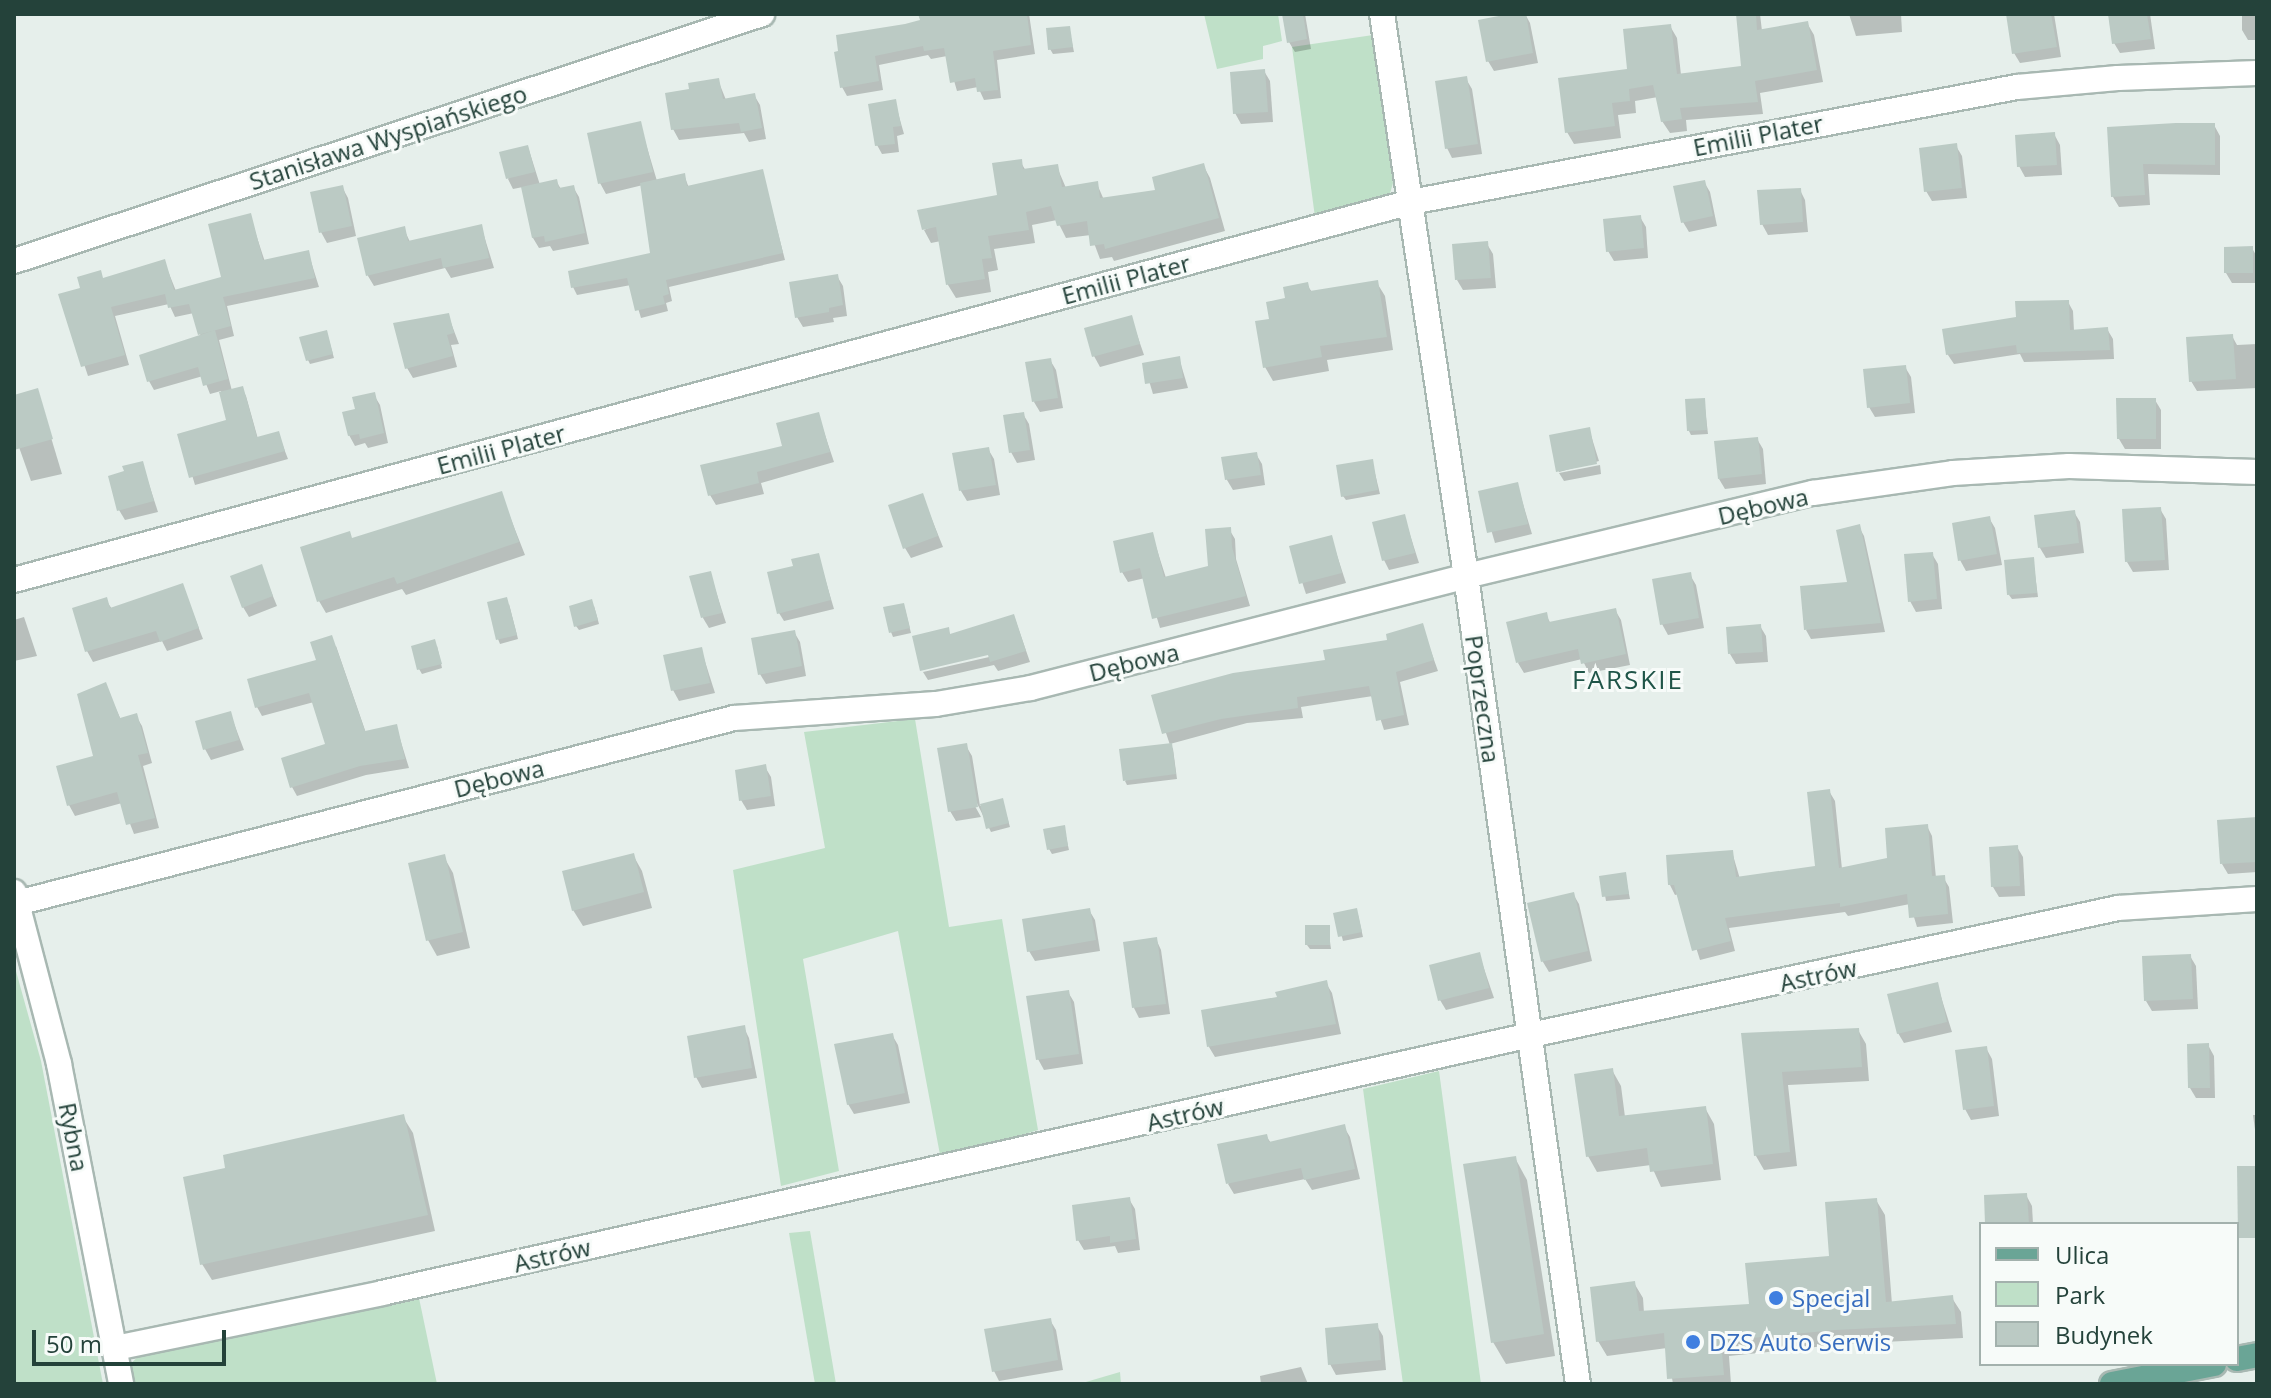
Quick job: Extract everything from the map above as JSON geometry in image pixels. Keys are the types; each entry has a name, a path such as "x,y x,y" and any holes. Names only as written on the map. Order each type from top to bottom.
{"main road":[{"path":"2112,1384 2204,1366"}],"street":[{"name":"Stanisława Wyspiańskiego","path":"14,261 762,14"},
{"name":"Poprzeczna","path":"1382,14 1466,576 1578,1384"},
{"name":"Emilii Plater","path":"14,580 1411,202 2017,87 2118,78 2257,73"},
{"name":"Dębowa","path":"16,897 734,718 936,704 1031,688 1466,576 1813,493 1953,473 2069,466 2257,472"},
{"name":"Rybna","path":"16,897 59,1064 121,1384"},
{"name":"Astrów","path":"115,1348 382,1293 1531,1035 2118,908 2257,899"}],"green space":[{"path":"1204,14 1278,14 1282,41 1263,46 1263,59 1217,69"},
{"path":"1373,35 1393,183 1389,197 1315,217 1292,47"},
{"path":"915,719 949,927 1002,919 1038,1130 941,1160 898,931 803,959 839,1171 781,1186 733,870 825,848 804,732"},
{"path":"14,964 41,1061 103,1384 14,1384"},
{"path":"1439,1071 1481,1384 1403,1384 1363,1089"},
{"path":"810,1231 836,1384 815,1384 789,1233"},
{"path":"419,1298 437,1384 132,1384 129,1365 141,1354"},
{"path":"1120,1372 1121,1384 1079,1384"}],"building":[{"path":"918,14 1027,14 1031,45 993,51 998,90 977,92 975,78 950,83 944,48 924,51 923,46 875,56 879,81 840,88 834,52 838,51 836,35 905,24 920,20"},
{"path":"1282,14 1303,14 1307,39 1287,43"},
{"path":"1526,14 1533,53 1486,62 1478,20"},
{"path":"1736,14 1756,14 1757,30 1808,21 1817,70 1755,81 1758,102 1680,108 1682,119 1661,122 1653,85 1629,89 1630,101 1612,103 1615,126 1565,133 1558,78 1627,69 1623,29 1671,24 1677,74 1741,66"},
{"path":"2006,14 2051,14 2057,47 2012,54"},
{"path":"2108,14 2147,14 2151,39 2112,44"},
{"path":"1070,26 1073,47 1048,50 1046,28"},
{"path":"1265,69 1268,112 1233,114 1230,72"},
{"path":"1467,76 1478,144 1445,149 1435,81"},
{"path":"719,78 723,99 755,93 762,128 741,132 739,123 671,130 665,93 689,89 688,83"},
{"path":"896,99 901,126 893,127 895,144 875,146 868,104"},
{"path":"641,121 653,172 598,184 587,133"},
{"path":"2215,123 2215,165 2143,164 2145,195 2111,197 2107,127"},
{"path":"2055,132 2057,165 2017,167 2015,135"},
{"path":"1957,143 1962,188 1924,192 1919,148"},
{"path":"528,145 535,172 506,179 499,152"},
{"path":"1022,159 1023,169 1058,164 1062,187 1098,181 1100,198 1155,190 1152,177 1204,163 1219,218 1105,249 1104,244 1090,246 1087,221 1057,226 1051,206 1026,212 1029,230 988,236 992,258 982,259 985,279 946,285 936,227 922,230 917,210 997,195 992,163"},
{"path":"763,169 783,253 666,280 669,294 663,296 665,304 635,311 627,278 571,288 568,271 650,253 640,183 685,173 687,186"},
{"path":"557,179 559,188 574,185 585,233 545,242 544,236 532,238 521,187"},
{"path":"1705,180 1713,216 1681,223 1673,186"},
{"path":"343,185 352,226 319,233 310,192"},
{"path":"1801,188 1803,222 1760,225 1757,190"},
{"path":"251,213 263,260 309,250 315,278 223,297 231,326 198,335 189,304 168,308 165,294 111,307 125,355 81,367 58,294 80,288 77,277 101,270 103,278 165,259 174,290 221,277 208,224"},
{"path":"1641,215 1644,248 1606,252 1603,219"},
{"path":"482,224 489,258 443,268 441,258 366,276 357,238 405,226 408,241"},
{"path":"1488,241 1491,278 1455,280 1452,244"},
{"path":"2253,246 2253,273 2224,273 2224,247"},
{"path":"838,274 843,305 829,308 829,312 795,318 789,282"},
{"path":"1378,280 1387,337 1320,346 1322,357 1263,368 1255,321 1269,319 1266,302 1285,298 1283,287 1308,282 1310,291"},
{"path":"2069,300 2070,330 2108,327 2110,350 2017,353 2016,345 1946,355 1942,329 2016,317 2015,301"},
{"path":"449,313 454,333 447,335 453,356 405,369 393,323"},
{"path":"1132,315 1140,344 1092,357 1084,328"},
{"path":"215,330 228,379 203,386 198,367 147,382 139,355"},
{"path":"327,330 333,354 306,361 299,337"},
{"path":"2233,334 2236,379 2189,382 2186,337"},
{"path":"1180,356 1183,378 1145,384 1142,363"},
{"path":"1051,358 1058,398 1032,402 1025,362"},
{"path":"1906,365 1910,403 1867,408 1863,369"},
{"path":"243,386 257,437 279,431 285,451 189,478 177,434 226,420 219,392"},
{"path":"38,388 53,439 14,450 14,395"},
{"path":"375,392 384,433 360,439 359,434 348,436 342,412 355,409 352,397"},
{"path":"1705,398 1707,430 1687,431 1685,399"},
{"path":"2116,398 2156,398 2156,439 2117,439"},
{"path":"819,412 830,452 757,472 759,483 708,496 700,465 782,446 776,423"},
{"path":"1024,412 1030,450 1009,453 1003,415"},
{"path":"1590,427 1597,464 1556,472 1549,435"},
{"path":"1758,437 1762,474 1718,479 1714,441"},
{"path":"989,447 996,485 959,491 952,453"},
{"path":"1257,452 1261,475 1225,480 1221,457"},
{"path":"1373,459 1378,490 1341,497 1336,465"},
{"path":"143,461 154,501 117,511 108,476 124,471 122,466"},
{"path":"1518,482 1528,524 1487,533 1478,491"},
{"path":"502,491 519,542 397,584 394,577 317,602 300,547 350,531 352,538"},
{"path":"923,493 938,536 903,549 888,505"},
{"path":"2161,507 2165,560 2125,562 2122,509"},
{"path":"2075,510 2079,543 2038,548 2034,515"},
{"path":"1405,514 1415,553 1382,561 1372,522"},
{"path":"1990,516 1997,554 1958,561 1952,523"},
{"path":"1860,524 1881,623 1804,630 1800,586 1847,582 1836,530"},
{"path":"1231,527 1232,547 1246,596 1152,619 1140,568 1120,573 1113,541 1153,532 1164,577 1208,566 1205,529"},
{"path":"1332,535 1342,573 1299,584 1289,546"},
{"path":"1933,552 1937,599 1908,602 1904,554"},
{"path":"819,553 831,600 777,614 767,572 793,566 791,559"},
{"path":"2034,557 2037,593 2007,595 2004,560"},
{"path":"262,564 273,596 242,608 230,576"},
{"path":"711,571 722,613 701,618 689,576"},
{"path":"1691,572 1699,618 1660,625 1652,579"},
{"path":"183,583 199,628 160,642 156,631 85,652 72,608 107,597 110,608"},
{"path":"507,597 517,635 496,640 487,602"},
{"path":"592,599 598,620 574,627 569,606"},
{"path":"904,603 910,628 889,633 883,607"},
{"path":"1616,608 1626,654 1581,664 1578,649 1516,663 1506,622 1547,612 1549,622"},
{"path":"1014,614 1026,651 990,662 988,655 920,671 912,636 949,627 950,634"},
{"path":"1423,623 1434,660 1396,672 1404,715 1376,721 1369,686 1297,697 1298,708 1221,719 1162,734 1151,695 1233,673 1325,660 1323,650 1387,640 1386,634"},
{"path":"1761,624 1763,652 1728,654 1726,627"},
{"path":"795,630 802,666 758,675 751,638"},
{"path":"332,635 365,731 397,724 405,759 360,766 290,788 281,758 325,744 309,693 255,708 247,679 316,660 310,642"},
{"path":"435,639 442,664 417,670 411,646"},
{"path":"702,647 710,683 671,691 663,655"},
{"path":"106,682 120,718 137,713 148,753 138,755 155,818 126,825 117,792 67,806 56,766 93,756 77,694"},
{"path":"231,711 239,740 203,750 195,721"},
{"path":"967,743 978,807 948,812 937,748"},
{"path":"1172,743 1176,774 1123,781 1119,749"},
{"path":"766,764 771,796 739,801 735,770"},
{"path":"1830,789 1839,868 1887,858 1885,828 1928,824 1932,876 1945,875 1948,914 1909,918 1907,894 1840,907 1840,903 1725,918 1731,941 1692,951 1674,885 1668,885 1666,855 1733,850 1736,877 1815,866 1807,792"},
{"path":"1003,798 1009,823 986,829 980,804"},
{"path":"2257,817 2257,862 2220,864 2217,820"},
{"path":"1065,825 1068,846 1047,850 1043,829"},
{"path":"2018,845 2020,886 1991,887 1989,847"},
{"path":"634,853 644,892 572,911 562,871"},
{"path":"445,854 463,932 426,941 408,863"},
{"path":"1626,872 1629,894 1602,897 1599,876"},
{"path":"1574,892 1588,951 1541,962 1527,903"},
{"path":"1090,908 1096,940 1027,952 1022,919"},
{"path":"1357,908 1362,932 1338,937 1333,913"},
{"path":"1305,925 1330,925 1330,945 1305,945"},
{"path":"1157,937 1166,1004 1132,1008 1123,942"},
{"path":"1480,952 1489,988 1438,1001 1429,965"},
{"path":"2191,954 2193,999 2144,1001 2142,956"},
{"path":"1327,980 1336,1024 1207,1047 1201,1010 1277,997 1275,992"},
{"path":"1938,982 1947,1022 1897,1034 1887,994"},
{"path":"1069,990 1079,1054 1036,1060 1026,996"},
{"path":"745,1025 752,1068 694,1078 687,1036"},
{"path":"1859,1028 1862,1067 1782,1072 1790,1152 1754,1156 1741,1033"},
{"path":"893,1033 905,1093 847,1105 834,1044"},
{"path":"2209,1043 2210,1088 2188,1088 2187,1044"},
{"path":"1987,1046 1994,1106 1963,1110 1955,1050"},
{"path":"1613,1068 1619,1116 1706,1106 1713,1164 1650,1172 1647,1148 1586,1157 1574,1074"},
{"path":"404,1114 428,1215 200,1265 183,1177 225,1168 223,1155"},
{"path":"1345,1124 1355,1169 1304,1180 1301,1168 1226,1184 1217,1144 1267,1134 1269,1142"},
{"path":"1516,1156 1544,1334 1491,1343 1463,1164"},
{"path":"2237,1166 2257,1166 2257,1238 2239,1238"},
{"path":"2027,1193 2029,1222 1985,1222 1984,1195"},
{"path":"1130,1197 1136,1239 1110,1243 1110,1236 1076,1241 1072,1205"},
{"path":"1877,1198 1886,1302 1953,1295 1956,1324 1835,1330 1721,1341 1724,1375 1667,1379 1664,1333 1596,1342 1590,1287 1635,1281 1639,1311 1749,1304 1745,1263 1829,1256 1825,1202"},
{"path":"1051,1318 1058,1360 992,1372 984,1329"},
{"path":"1378,1323 1381,1360 1328,1365 1325,1328"}],"place":[{"name":"Specjal","path":"1776,1298"},
{"name":"DZS Auto Serwis","path":"1693,1342"}],"district":[{"name":"FARSKIE","path":"1628,680"}]}
